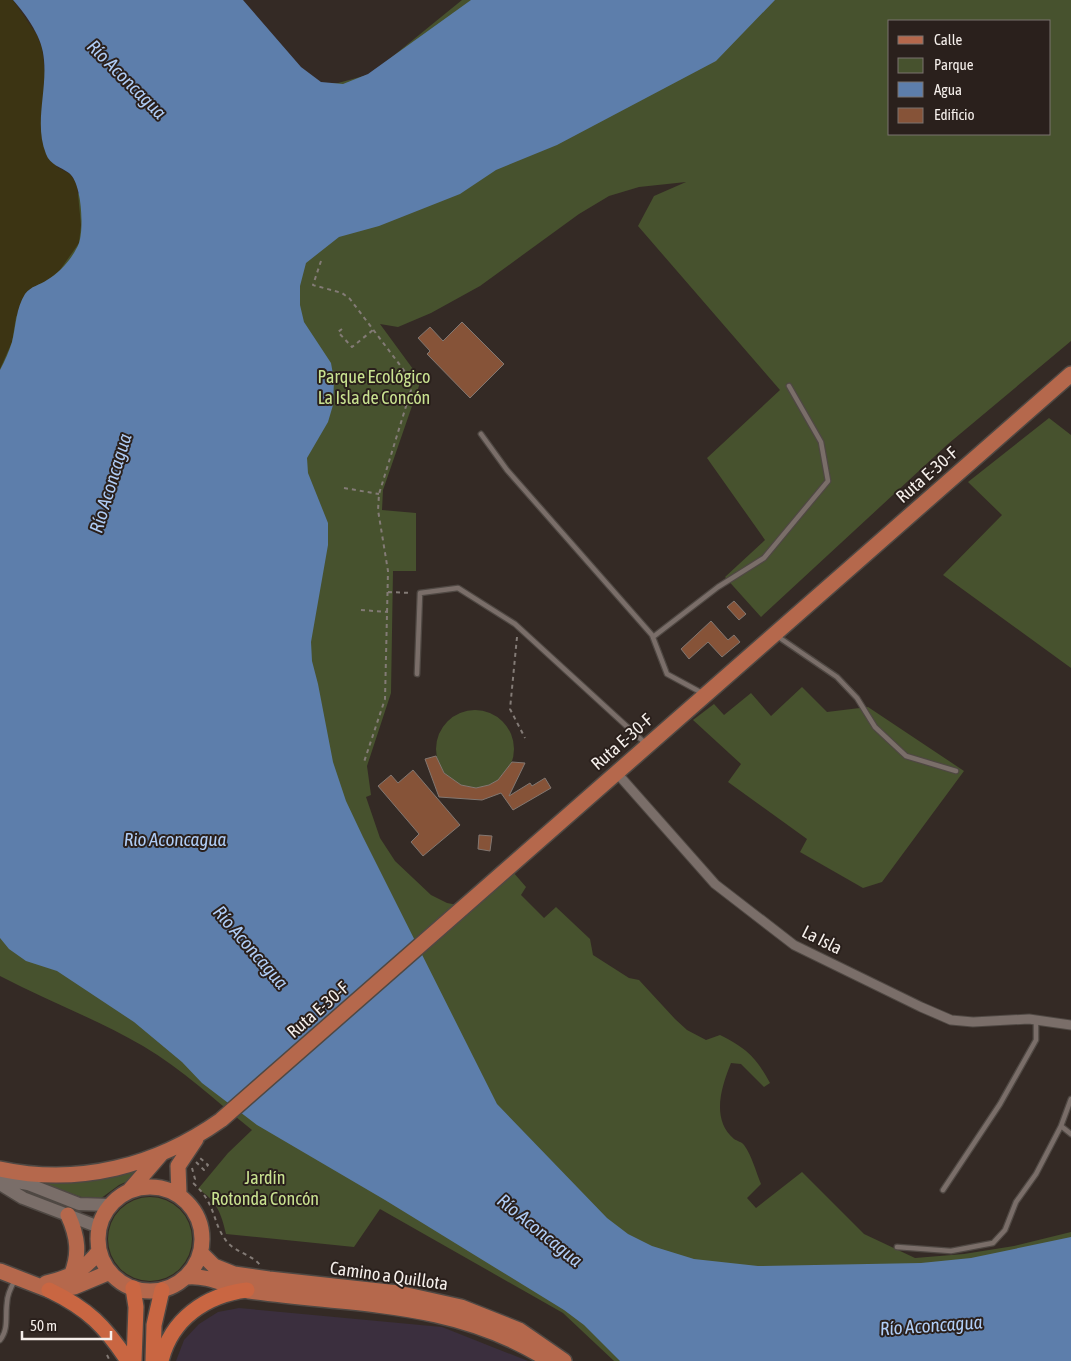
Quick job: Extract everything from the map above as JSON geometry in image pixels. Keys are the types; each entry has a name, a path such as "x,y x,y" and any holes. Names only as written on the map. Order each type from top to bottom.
{"highway":[{"path":"43,1288 74,1302 97,1320 114,1339 128,1361"},
{"path":"133,1288 136,1307 134,1361"},
{"path":"153,1361 154,1324 162,1290"},
{"path":"161,1361 172,1335 194,1309 214,1298 247,1290"}],"main road":[{"name":"Ruta E-30-F","path":"129,1191 161,1154 197,1137 221,1120 1071,374"},
{"name":"Ruta E-30-F","path":"179,1194 178,1166 197,1137"},
{"path":"0,1170 40,1176 80,1175 122,1168 161,1154"},
{"path":"0,1179 28,1184 79,1204 110,1205"},
{"path":"0,1184 23,1198 99,1227"},
{"path":"154,1186 179,1194 189,1203 200,1221 203,1243 201,1253 186,1277 162,1290 149,1291 133,1288 122,1283 110,1272 99,1251 99,1227 110,1205 129,1191 154,1186"},
{"path":"68,1215 78,1242 75,1265 70,1276"},
{"path":"43,1288 87,1266 99,1251"},
{"name":"Camino a Quillota","path":"201,1253 214,1266 227,1272 268,1280 398,1293 440,1301 481,1313 519,1330 564,1361"},
{"path":"0,1271 43,1288 74,1287 110,1272"},
{"name":"Camino a Quillota","path":"186,1277 207,1278 247,1290 408,1309 445,1316 499,1333 549,1361"}],"street":[{"name":"La Isla","path":"616,772 714,884 794,945 951,1020 973,1022 1036,1020 1071,1025"}],"lane":[{"path":"653,637 718,587 764,558 828,481 821,442 789,386"},
{"path":"481,434 507,470 653,637 667,674 705,694"},
{"path":"417,674 420,593 458,588 518,627 647,745"},
{"path":"774,634 837,677 857,698 874,727 906,756 956,771"},
{"path":"943,1190 1000,1104 1036,1040 1036,1020"},
{"path":"897,1248 951,1251 993,1243 1005,1230 1016,1202 1036,1174 1061,1126 1071,1099"},
{"path":"1061,1126 1071,1134"},
{"path":"0,1340 5,1329 10,1290 16,1278"}],"path":[{"path":"322,261 313,285 342,293 350,299 409,377 411,390 379,494 378,510 388,571 385,698 364,762"},
{"path":"342,329 338,332 352,347 373,330"},
{"path":"344,488 379,494"},
{"path":"388,592 420,593"},
{"path":"361,610 388,612"},
{"path":"518,627 510,709 525,738"},
{"path":"198,1155 208,1165 204,1170 196,1162 192,1167 195,1179 193,1183 208,1200 219,1228 228,1244 258,1262 268,1280"}],"shaded area":[{"path":"239,1308 442,1327 528,1361 176,1361 184,1340 199,1324 218,1312"}],"green space":[{"path":"462,0 1071,0 1071,341 948,444 761,617 725,577 765,540 707,458 780,390 638,226 654,196 686,182 639,187 609,196 579,214 480,286 431,313 398,327 380,324 421,380 383,490 382,510 416,513 416,571 393,571 391,693 367,766 371,795 366,797 380,838 395,861 431,895 447,903 473,908 513,872 526,887 521,895 544,918 556,907 590,939 593,955 629,978 639,980 687,1030 706,1040 720,1035 744,1049 755,1060 770,1083 764,1087 741,1064 731,1063 721,1093 720,1113 727,1131 734,1139 744,1145 754,1164 761,1184 747,1198 756,1208 802,1172 864,1234 915,1258 964,1254 1014,1246 1071,1232 1071,1361 614,1361 563,1313 380,1209 354,1247 226,1234 214,1203 198,1189 228,1153 252,1130 185,1075 143,1046 108,1027 0,976 0,235 303,74 320,84 338,83 371,74"},
{"path":"1049,418 1071,435 1071,668 943,575 1002,515 968,482"},
{"path":"802,687 827,712 868,707 964,771 882,882 863,888 800,852 807,839 728,782 741,764 693,720 714,704 724,715 751,693 771,716"},
{"path":"475,710 490,713 507,727 511,734 514,749 511,764 497,781 490,785 475,788 460,785 443,771 439,764 436,749 439,734 453,717 460,713"},
{"path":"140,1169 130,1180 119,1185 100,1199 87,1199 45,1184 46,1182 88,1180"},
{"path":"150,1197 173,1204 185,1216 192,1239 185,1262 173,1274 150,1281 127,1274 115,1262 108,1239 115,1216 127,1204"}],"sand":[{"path":"0,0 13,0 37,35 42,48 57,167 70,174 77,184 81,225 79,243 60,270 48,280 32,288 16,317 12,342 0,369"}],"water":[{"name":"Rio Aconcagua","path":"13,0 243,0 301,67 321,82 343,84 368,74 471,0 775,0 716,61 557,145 496,170 460,194 379,226 339,237 306,263 300,286 300,305 304,322 331,363 334,380 333,405 328,422 307,458 308,473 328,523 328,545 311,642 312,661 333,762 346,801 363,837 497,1104 607,1218 628,1234 652,1246 694,1259 758,1266 921,1263 971,1258 1071,1237 1071,1361 620,1361 584,1325 564,1310 385,1200 257,1125 202,1083 182,1062 134,1022 57,971 26,961 9,949 0,938 0,370 12,342 18,311 25,294 33,287 52,277 66,264 74,253 81,236 81,206 77,186 69,173 50,161 43,143 41,120 44,60 41,44 29,20"}],"building":[{"path":"462,322 504,364 470,398 427,354 430,351 418,338 430,327 443,341"},
{"path":"734,601 746,614 739,620 727,607"},
{"path":"711,621 728,640 734,635 740,642 722,657 708,642 689,659 681,649"},
{"path":"436,756 444,773 461,785 476,788 489,785 498,780 512,762 525,763 509,796 530,783 532,786 545,778 551,788 513,810 501,793 482,800 439,797 425,759"},
{"path":"413,770 460,825 423,856 411,842 419,834 378,786 391,775 398,783"},
{"path":"479,835 492,836 490,851 478,849"}],"water label":[{"name":"Río Aconcagua","path":"127,79"},
{"name":"Río Aconcagua","path":"110,483"},
{"name":"Río Aconcagua","path":"251,947"},
{"name":"Río Aconcagua","path":"540,1230"},
{"name":"Río Aconcagua","path":"931,1325"}],"park label":[{"name":"Parque Ecológico La Isla de Concón","path":"374,387"},
{"name":"Jardín Rotonda Concón","path":"265,1188"}]}
